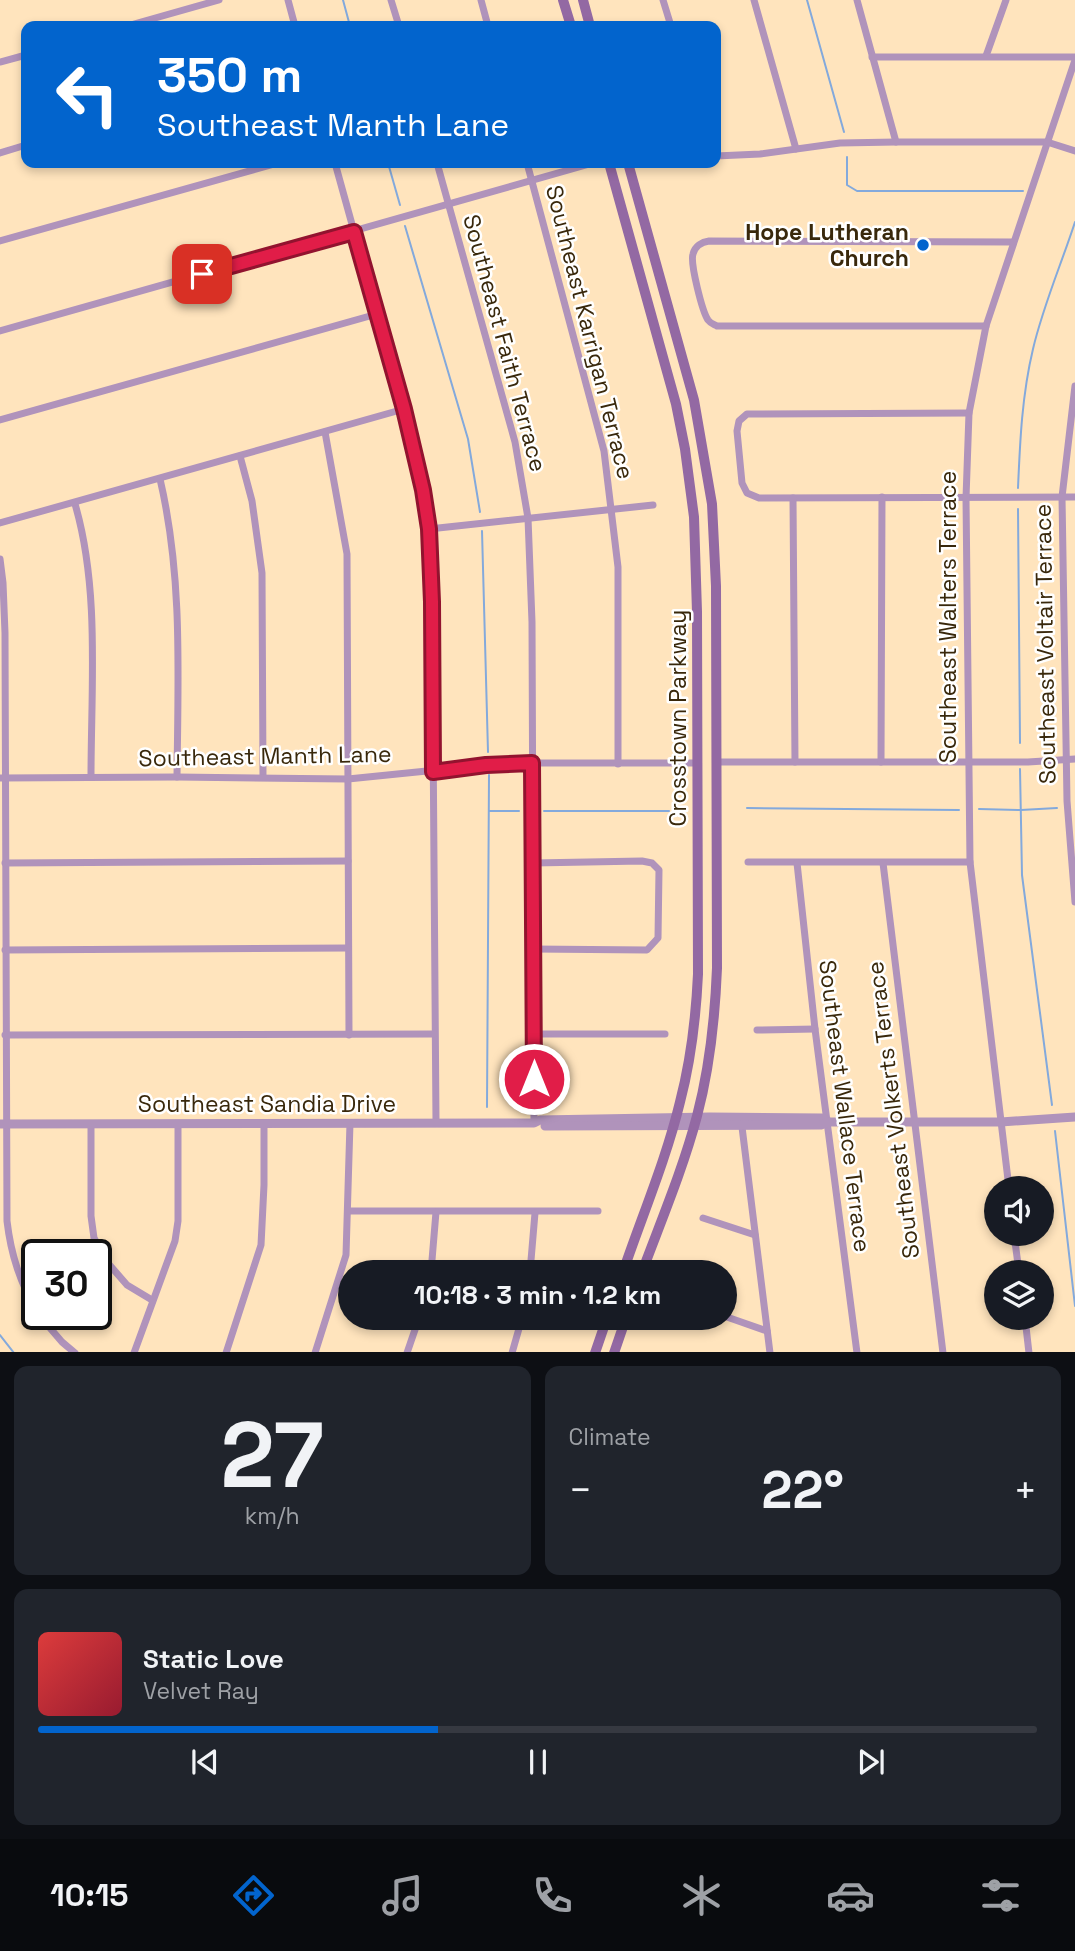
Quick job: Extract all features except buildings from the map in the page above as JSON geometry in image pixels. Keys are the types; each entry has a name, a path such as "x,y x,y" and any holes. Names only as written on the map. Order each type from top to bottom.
{"main road":[{"path":"563,0 569,21"},
{"path":"583,0 589,21"},
{"name":"Crosstown Parkway","path":"610,168 676,404 689,472 697,612 697,992 689,1062 675,1122 627,1260"},
{"name":"Crosstown Parkway","path":"629,168 697,410 713,519 716,618 715,1004 708,1061 695,1122 646,1260"},
{"path":"647,297 655,293 667,299"},
{"path":"697,612 704,619 716,618"},
{"path":"595,1352 603,1330"},
{"path":"614,1352 622,1330"}],"street":[{"path":"145,21 219,0"},
{"path":"288,0 294,21"},
{"path":"391,0 397,21"},
{"path":"481,0 487,21"},
{"path":"663,0 669,21"},
{"path":"754,0 796,149"},
{"path":"857,0 896,142"},
{"path":"986,56 1006,0"},
{"path":"0,62 21,56"},
{"path":"872,57 986,56 1075,59"},
{"name":"Southeast Walters Terrace","path":"1008,1176 970,862 966,498 969,413 986,326 1075,59"},
{"path":"721,156 840,144 896,142 1047,142 1075,151"},
{"path":"0,153 21,147"},
{"path":"0,241 260,168"},
{"path":"336,168 404,409 429,529 432,602 436,1122"},
{"name":"Southeast Faith Terrace","path":"438,168 515,442 528,518 532,610 534,1123"},
{"name":"Southeast Karrigan Terrace","path":"528,168 604,450 613,509 618,568 618,764"},
{"path":"0,331 576,168"},
{"path":"986,326 721,327 713,325 707,318 692,257 696,248 704,242 1013,242"},
{"path":"0,420 377,313"},
{"name":"Southeast Voltair Terrace","path":"1075,386 1062,497 1071,759 1067,801 1075,902"},
{"path":"0,523 404,409"},
{"path":"969,413 752,413 743,417 737,426 744,489 751,496 793,498 1075,497"},
{"path":"325,432 347,554 349,1035"},
{"path":"240,456 252,502 262,573 263,777"},
{"path":"160,479 170,524 177,592 177,777"},
{"path":"881,762 882,496"},
{"path":"793,498 795,762"},
{"path":"75,504 84,534 90,580 92,777"},
{"path":"429,529 653,505"},
{"path":"0,559 4,583 5,634 2,778 5,1035 2,1124 10,1249 21,1281"},
{"path":"716,762 1071,759"},
{"name":"Southeast Manth Lane","path":"2,778 348,779 486,765 697,763"},
{"path":"5,863 348,861"},
{"path":"533,863 642,861 652,863 659,870 658,938 647,950 533,949"},
{"path":"748,862 970,862"},
{"name":"Southeast Wallace Terrace","path":"797,863 815,1029 857,1352"},
{"name":"Southeast Volkerts Terrace","path":"883,863 943,1352"},
{"path":"5,950 348,948"},
{"path":"757,1030 815,1029"},
{"path":"5,1035 434,1034"},
{"path":"534,1034 665,1034"},
{"name":"Southeast Sandia Drive","path":"695,1122 742,1127 821,1125 829,1122 1001,1122 1075,1117"},
{"name":"Southeast Sandia Drive","path":"2,1124 534,1123 540,1120 695,1122 822,1118 829,1122"},
{"path":"226,1352 261,1245 264,1123"},
{"path":"315,1352 346,1255 350,1123"},
{"path":"90,1125 91,1216 94,1238 107,1262 127,1285 152,1300"},
{"path":"134,1352 174,1241 178,1221 178,1125"},
{"path":"742,1127 769,1352"},
{"path":"349,1211 598,1211"},
{"path":"432,1260 436,1212"},
{"path":"531,1260 536,1213"},
{"path":"703,1218 755,1235"},
{"path":"737,1321 767,1331"},
{"path":"52,1330 74,1352"},
{"path":"407,1352 415,1330"},
{"path":"512,1352 519,1330"},
{"path":"1026,1330 1029,1352"}],"waterway":[{"path":"343,0 349,21"},
{"path":"807,0 844,132"},
{"path":"847,157 847,185 857,191 1023,191"},
{"path":"389,168 400,205"},
{"path":"1018,488 1022,418 1029,366 1042,317 1075,222"},
{"path":"405,226 468,439 480,512"},
{"path":"1018,509 1020,743"},
{"path":"482,531 488,752"},
{"path":"1020,769 1022,875 1052,1105"},
{"path":"487,1107 489,775"},
{"path":"747,808 959,810"},
{"path":"979,809 1057,808"},
{"path":"489,811 519,811"},
{"path":"544,811 669,811"},
{"path":"1055,1131 1075,1306"},
{"path":"0,1335 13,1352"}],"place":[{"name":"Hope Lutheran Church","path":"923,245"}],"route":[{"path":"202,274 354,232 404,409 429,529 433,772 486,765 532,763 534,1079"}]}
